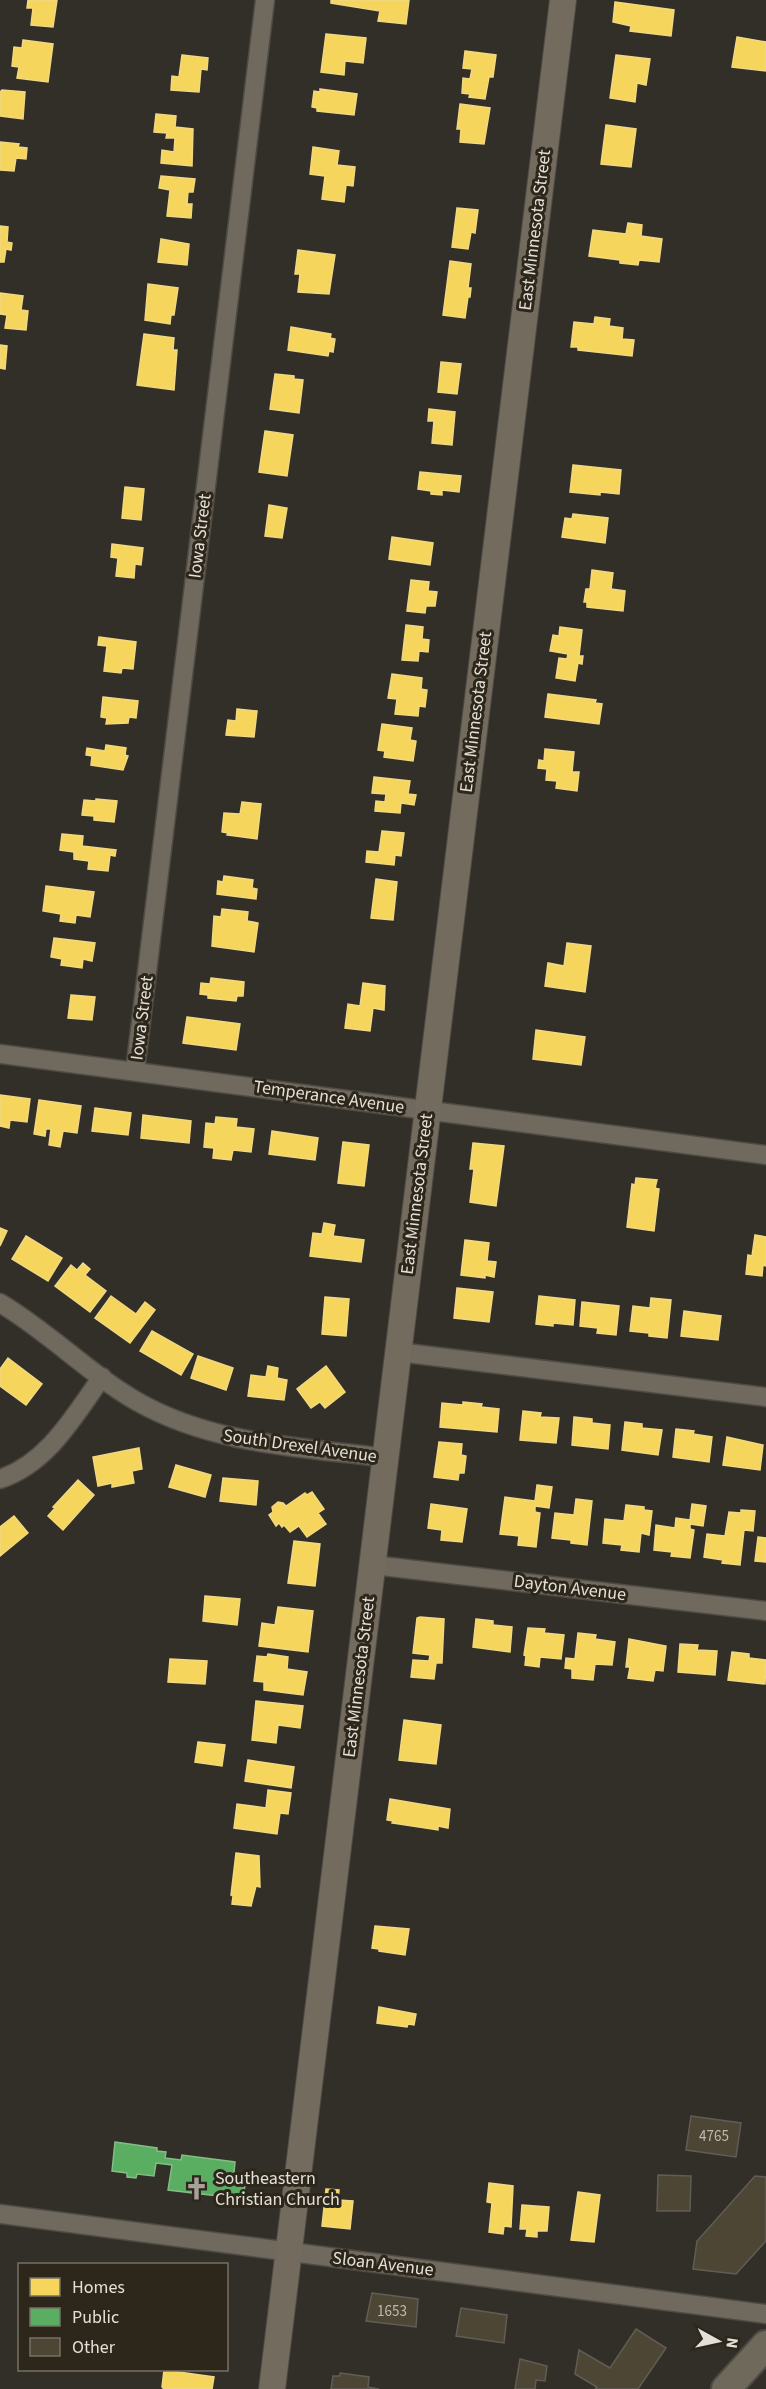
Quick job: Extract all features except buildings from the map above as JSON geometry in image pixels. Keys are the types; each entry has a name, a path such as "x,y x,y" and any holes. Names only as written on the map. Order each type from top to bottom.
{"main road":[{"path":"726,2389 766,2345"}],"street":[{"name":"Iowa Street","path":"135,1071 265,0"},
{"name":"East Minnesota Street","path":"272,2389 563,0"},
{"name":"Temperance Avenue","path":"0,1054 766,1155"},
{"name":"South Drexel Avenue","path":"0,1304 25,1319 102,1377 147,1407 179,1421 245,1440 387,1458"},
{"path":"398,1352 766,1397"},
{"path":"0,1479 28,1466 49,1449 102,1377"},
{"name":"Dayton Avenue","path":"374,1565 766,1611"},
{"name":"Sloan Avenue","path":"0,2214 766,2314"}],"place":[{"name":"Southeastern Christian Church","path":"197,2188"}]}
